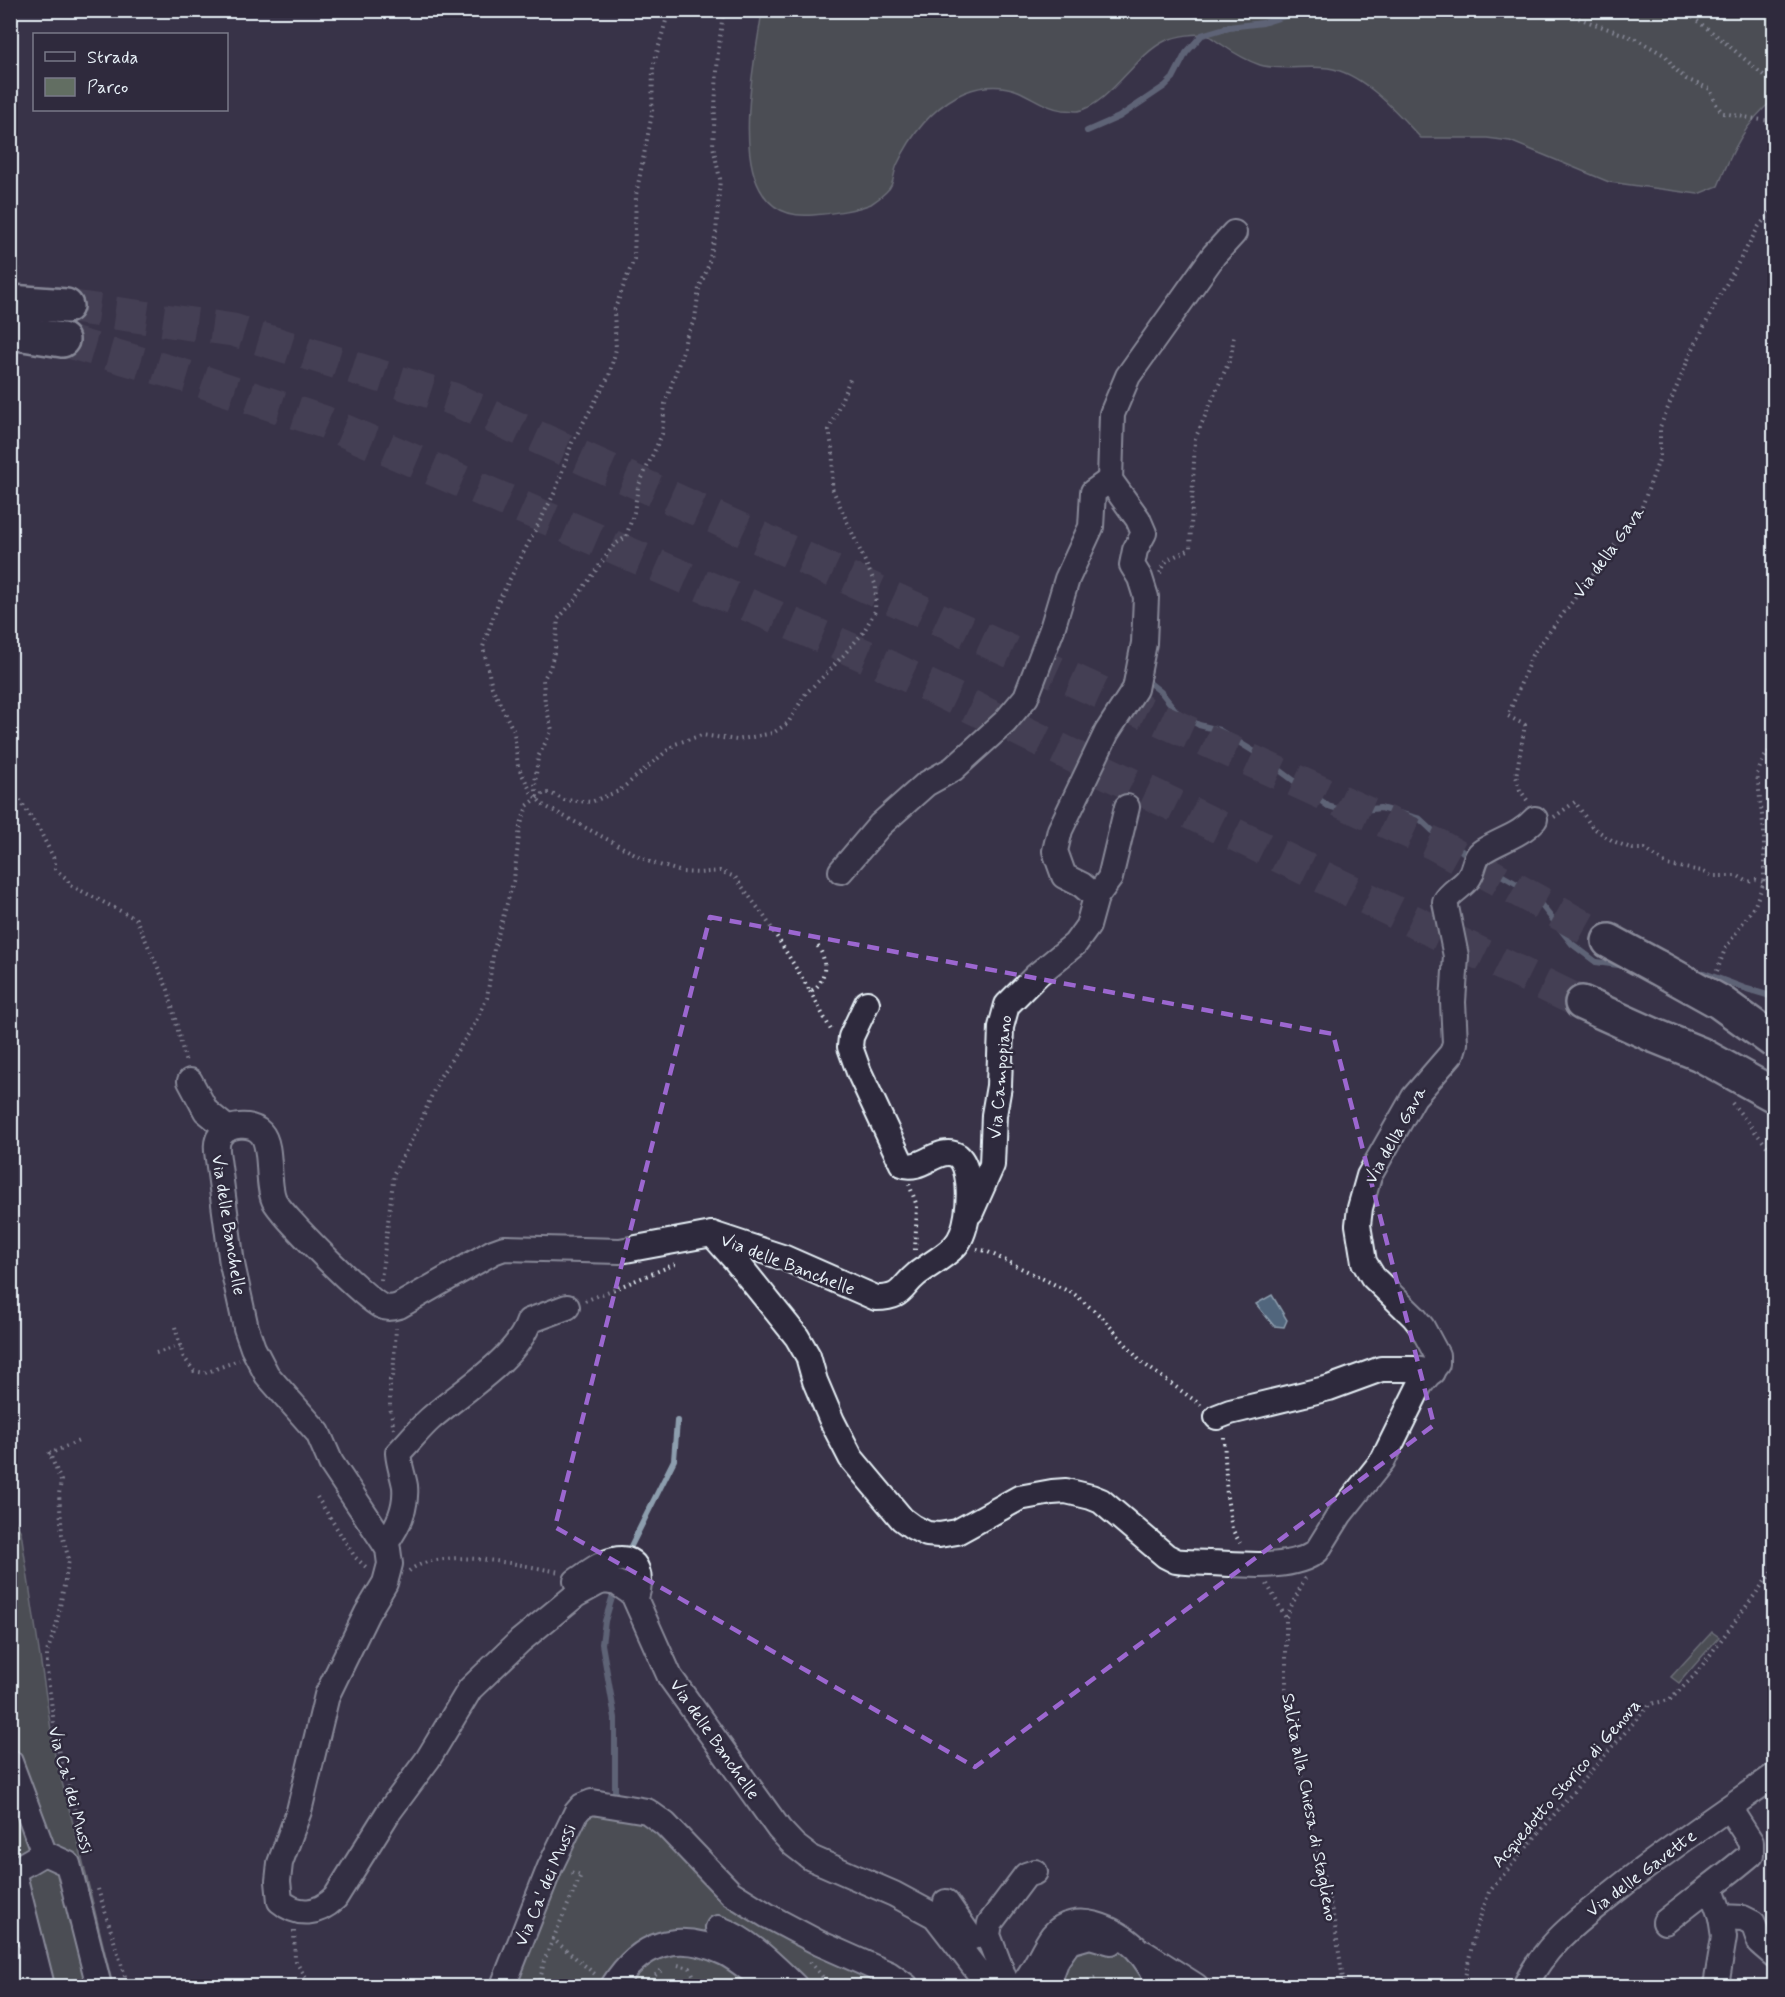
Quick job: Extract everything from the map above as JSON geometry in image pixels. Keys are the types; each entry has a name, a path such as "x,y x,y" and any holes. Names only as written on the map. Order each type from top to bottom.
{"highway":[{"path":"10,302 66,306"},
{"path":"10,332 62,340"},
{"path":"1609,941 1720,1002 1774,1041"},
{"path":"1582,1003 1700,1054 1774,1095"}],"street":[{"path":"1096,897 1082,885 1064,876 1055,851 1060,830 1107,732 1135,689 1144,643 1146,597 1140,578 1132,565 1135,550 1144,533 1138,519 1110,480 1112,414 1128,376 1214,255 1234,233"},
{"path":"841,871 880,825 926,784 953,769 1005,722 1026,697 1052,628 1067,579 1091,526 1092,492 1110,480"},
{"name":"Via Campopiano","path":"956,1246 992,1165 994,1115 999,1086 1001,1027 1007,1005 1037,975 1075,944 1088,926 1096,897 1110,878 1127,807"},
{"name":"Via della Gava","path":"1432,1372 1438,1359 1429,1338 1414,1317 1372,1277 1364,1262 1358,1225 1360,1208 1369,1176 1414,1097 1452,1053 1455,1043 1453,1002 1456,956 1445,902 1449,895 1468,880 1477,856 1481,852 1521,832 1535,819"},
{"path":"867,1003 851,1037 850,1047 859,1072 902,1164"},
{"path":"190,1081 206,1111 228,1130"},
{"name":"Via delle Banchelle","path":"386,1544 331,1463 318,1433 267,1375 253,1348 246,1328 232,1264 218,1159 217,1144 220,1135 228,1130 237,1126 246,1126 261,1133 266,1142 270,1186 275,1201 293,1225 385,1306 504,1248 620,1251 704,1236 785,1258 876,1298 890,1298 907,1285"},
{"name":"Via Campopiano","path":"902,1164 915,1166 948,1153 960,1158 967,1173 968,1216"},
{"name":"Via delle Banchelle","path":"704,1236 736,1261 798,1337 808,1356 815,1382 832,1421 851,1458 902,1519 913,1527 927,1534 957,1532 1019,1498 1066,1491 1101,1501 1166,1556 1176,1561 1247,1556 1295,1561 1317,1551"},
{"path":"907,1285 956,1246"},
{"path":"567,1307 529,1321 526,1333 496,1366 429,1419 398,1453 405,1488 404,1507 398,1527 386,1544 390,1564 386,1583 367,1613 327,1695 299,1810 280,1863 278,1881 280,1901 294,1910 305,1912 326,1907 335,1898 388,1813 428,1759 470,1689 520,1641 576,1595 598,1583 617,1583 628,1589 636,1598"},
{"path":"1217,1417 1329,1388 1381,1369 1415,1369 1432,1372"},
{"path":"1317,1551 1340,1514 1383,1460 1420,1385 1432,1372"},
{"path":"560,1590 614,1560 629,1562 640,1575 636,1598"},
{"name":"Via delle Banchelle","path":"636,1598 670,1677 779,1829 811,1858 894,1894 935,1916 1009,1985"},
{"path":"10,1762 34,1858"},
{"name":"Via delle Gavette","path":"1525,1986 1545,1952 1565,1931 1666,1850 1774,1776"},
{"name":"Via Ca' dei Mussi","path":"503,1986 550,1867 576,1813 582,1806 592,1802 647,1811 665,1824 731,1893 819,1943 890,1974 906,1986"},
{"path":"1665,1922 1751,1854 1751,1842 1729,1808"},
{"path":"42,1986 13,1871 34,1858 68,1864 99,1986"},
{"path":"1009,1985 988,1935 990,1923 1026,1875 1035,1872"},
{"path":"1710,1888 1721,1917 1724,1937 1716,1986"},
{"path":"946,1902 990,1964 1009,1985"},
{"path":"1721,1917 1743,1918 1753,1923 1760,1943 1774,1955"},
{"path":"1009,1985 1029,1978 1054,1934 1065,1925 1083,1922 1106,1928 1196,1986"},
{"path":"718,1928 732,1934 766,1958 795,1986"},
{"path":"1047,1986 1058,1959 1069,1942 1090,1936 1136,1948 1163,1986"},
{"path":"604,1981 649,1948 662,1943 686,1942 725,1953 746,1966 770,1986"},
{"path":"10,1955 18,1986"}],"path":[{"path":"669,10 653,67 652,114 636,195 634,259 614,311 616,349 609,376 572,443 555,492 499,600 483,647 492,687 514,732 518,766 531,792 543,805 650,862 682,872 720,871 735,877 766,920 810,991 821,983 824,958 816,943"},
{"path":"537,798 535,783 538,757 552,730 545,703 543,680 550,668 555,649 558,619 574,601 614,545 626,537 634,512 638,487 662,434 664,404 686,337 695,319 699,288 707,270 716,233 720,179 713,146 718,52 723,14 726,10"},
{"path":"1556,10 1636,39 1660,52 1686,79 1710,89 1717,106 1723,113 1756,121 1774,121"},
{"path":"1683,10 1774,84"},
{"path":"10,164 10,171"},
{"name":"Via della Gava","path":"1535,819 1534,808 1520,790 1516,776 1525,725 1508,716 1509,711 1532,655 1640,512 1660,457 1660,427 1690,354 1759,226 1774,208"},
{"path":"10,274 21,269"},
{"path":"1146,597 1167,560 1190,549 1195,439 1231,357 1234,335"},
{"path":"398,1453 390,1407 390,1380 393,1377 396,1324 385,1306 394,1173 418,1128 439,1078 473,1028 487,998 494,949 514,879 519,826 527,807 541,794 550,793 564,800 591,802 619,791 675,744 702,735 737,740 772,733 788,723 806,693 863,633 875,611 876,586 832,488 833,453 829,430 850,379"},
{"path":"1714,978 1725,949 1755,905 1764,882 1764,831 1757,774 1774,744"},
{"path":"10,784 39,829 55,861 55,869 67,879 70,885 136,919 141,926 168,990 190,1081"},
{"path":"1535,819 1551,820 1575,802 1592,826 1605,837 1633,849 1645,849 1667,865 1701,871 1711,876 1738,876 1748,882 1756,880 1764,882"},
{"path":"1726,1094 1774,1154"},
{"path":"902,1164 917,1206 907,1285"},
{"name":"Via delle Banchelle","path":"567,1307 610,1292 681,1262 704,1236"},
{"path":"956,1246 986,1251 1074,1294 1103,1318 1141,1362 1217,1417"},
{"path":"176,1327 180,1346 189,1365 199,1374 228,1366 248,1355 253,1348"},
{"path":"156,1353 180,1346"},
{"name":"Salita alla Chiesa di Staglieno","path":"1217,1417 1226,1442 1227,1497 1232,1529 1247,1556 1274,1593 1286,1618 1286,1699 1298,1744 1302,1785 1334,1920 1344,1986"},
{"name":"Via Ca' dei Mussi","path":"81,1440 49,1453 62,1481 59,1494 61,1522 69,1560 56,1627 47,1652 48,1681 57,1746 92,1866"},
{"path":"317,1497 355,1557 392,1586 418,1564 441,1559 499,1561 574,1574 593,1570"},
{"path":"1286,1618 1317,1551"},
{"name":"Acquedotto Storico di Genova","path":"1463,1986 1475,1932 1490,1892 1650,1704 1670,1700 1695,1675 1774,1569"},
{"path":"539,1986 544,1960 581,1875 569,1872"},
{"path":"97,1887 128,1986"},
{"path":"294,1910 295,1960 308,1986"},
{"path":"553,1939 604,1981"},
{"path":"806,1959 830,1986"},
{"path":"650,1986 653,1977 667,1966"},
{"path":"673,1966 690,1968 698,1986"},
{"path":"1086,1986 1090,1979 1099,1977"},
{"path":"821,1986 826,1982"}],"highlighted area":[{"path":"710,917 1333,1034 1434,1425 975,1767 555,1527"}],"green space":[{"path":"762,11 1774,11 1774,99 1755,118 1740,138 1718,186 1698,194 1609,182 1510,141 1487,138 1421,138 1391,106 1367,86 1341,71 1320,67 1268,67 1249,61 1209,36 1187,35 1170,39 1154,48 1101,99 1090,107 1078,111 1051,107 1018,91 995,86 979,88 957,96 938,109 915,135 897,165 891,187 879,198 871,204 858,208 813,215 783,211 763,195 752,169 748,137 749,102"},
{"path":"10,1512 21,1532 55,1756 113,1986 11,1986"},
{"path":"1712,1632 1719,1637 1679,1683 1671,1677"},
{"path":"595,1814 655,1824 670,1840 898,1986 513,1986 523,1954 583,1822"},
{"path":"1099,1946 1127,1951 1158,1986 1055,1986 1072,1950"}],"water":[{"path":"1272,1295 1287,1320 1284,1327 1274,1326 1256,1304"}],"waterway":[{"path":"1087,131 1119,117 1165,86 1173,78 1186,53 1202,35 1229,27 1263,23 1304,10"},
{"path":"1146,680 1161,692 1177,712 1199,725 1219,730 1258,754 1328,806 1348,812 1380,808 1420,819 1435,833 1472,858"},
{"path":"1480,863 1531,892 1572,944 1596,962 1626,966"},
{"path":"1693,972 1704,973 1774,997"},
{"path":"626,1556 674,1460 677,1421"},
{"path":"615,1588 605,1621 602,1644 615,1718 615,1797"}],"tunnel":[{"path":"66,306 233,330 453,399 1435,844 1609,941"},
{"path":"62,340 192,378 324,422 871,658 1582,1003"}]}
